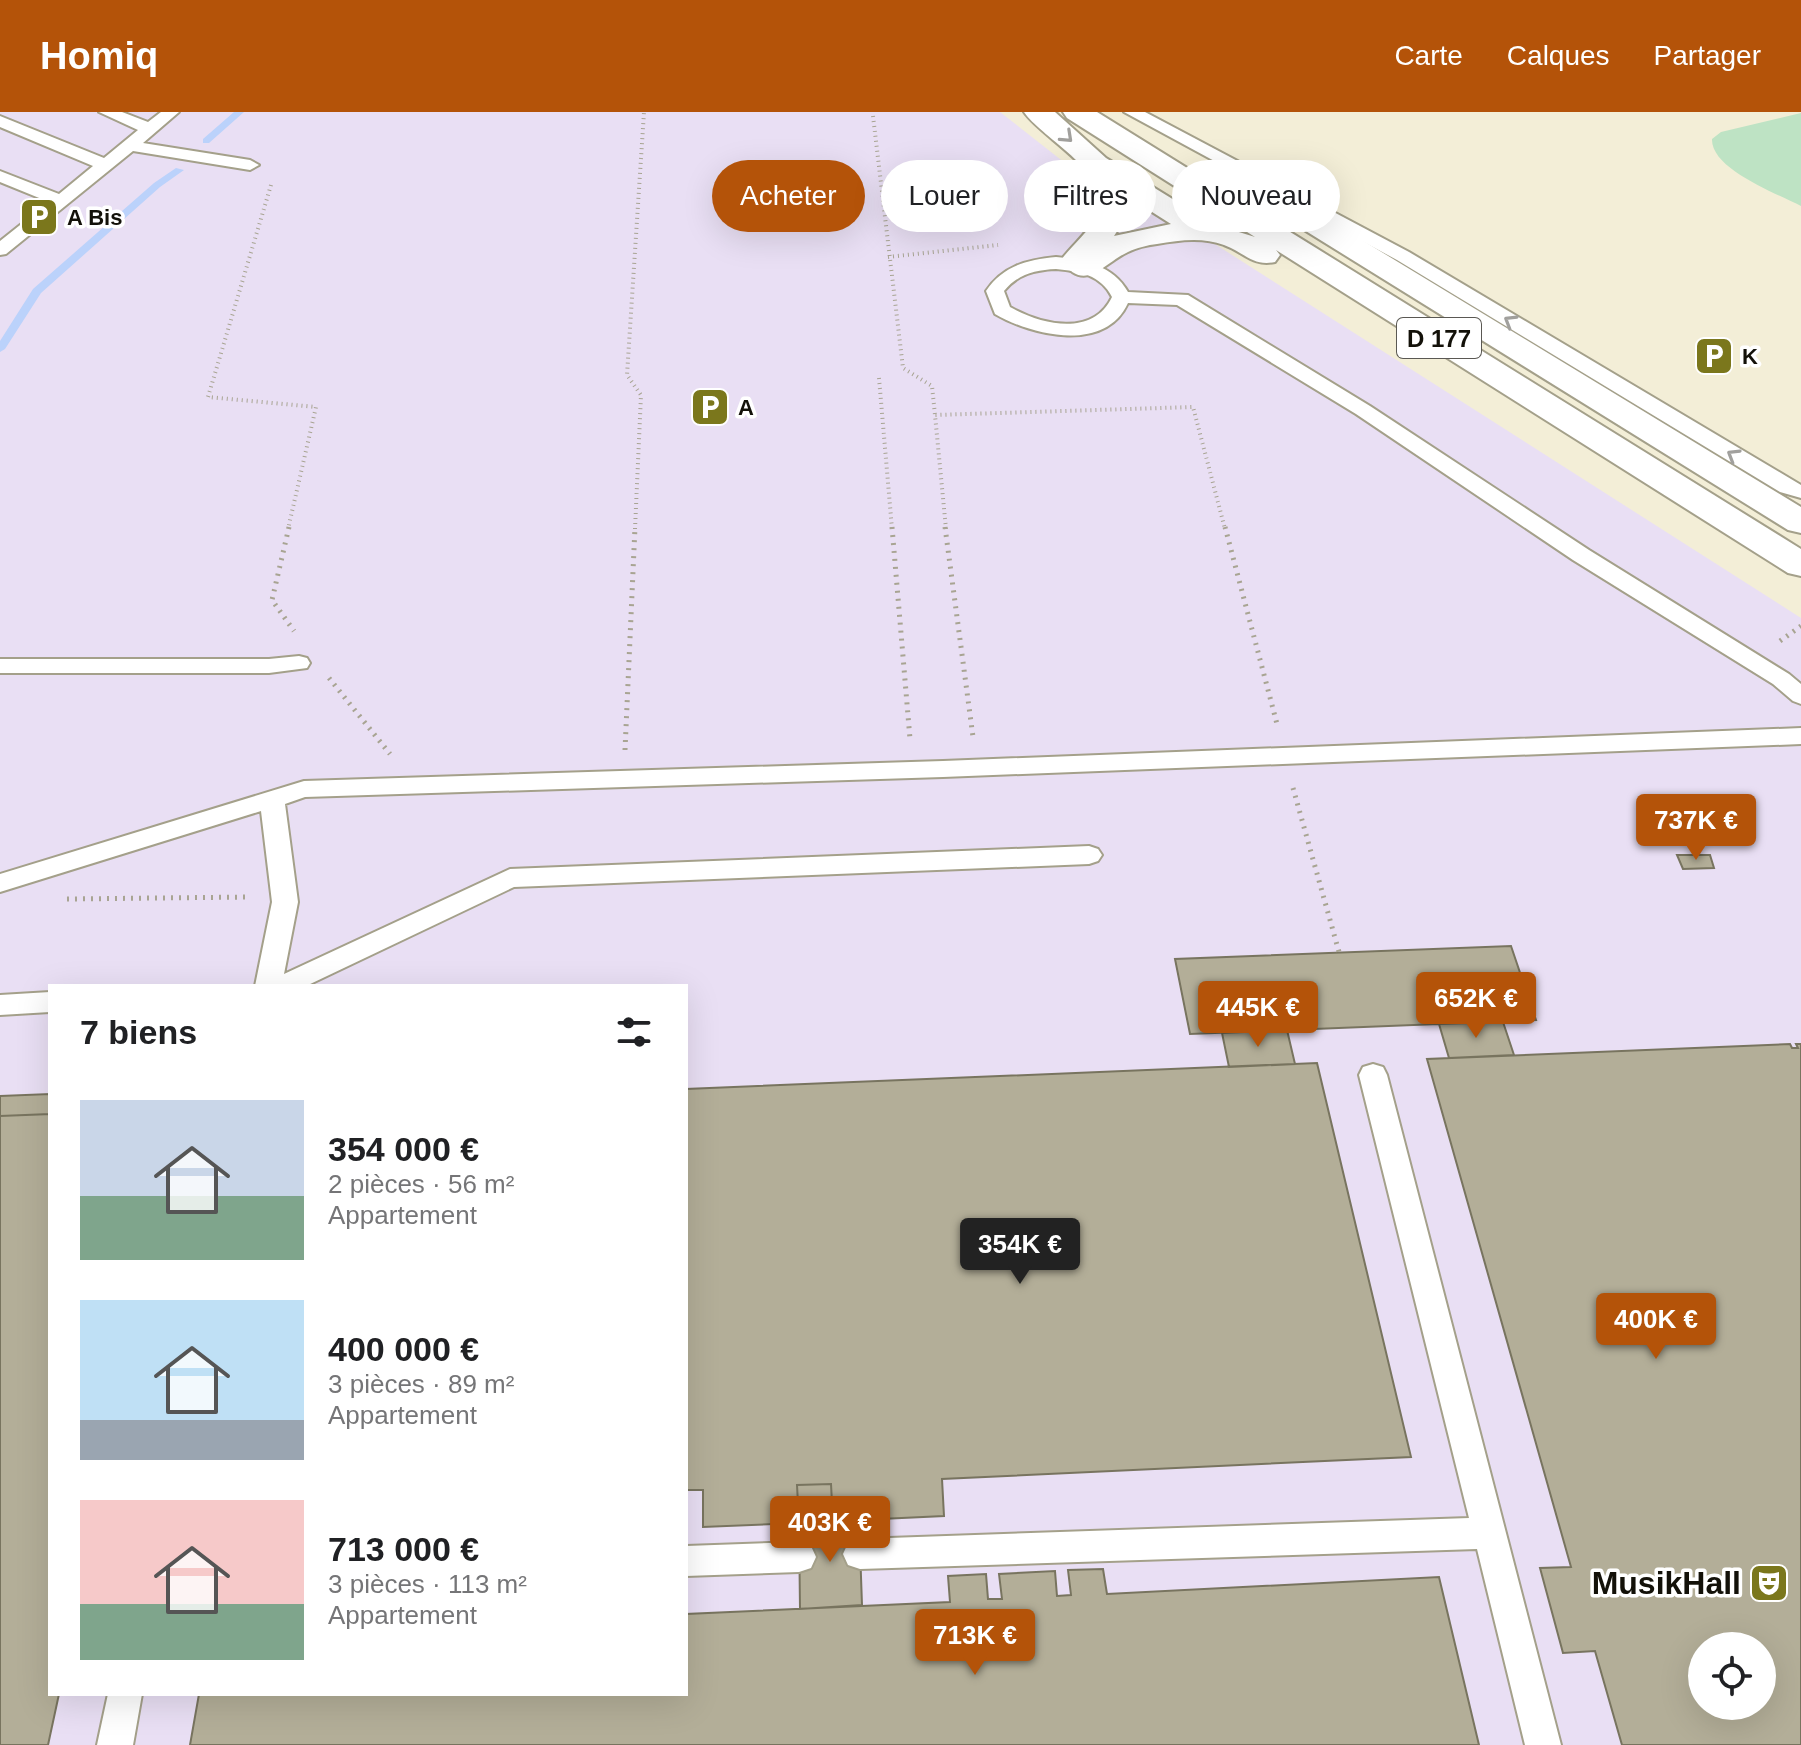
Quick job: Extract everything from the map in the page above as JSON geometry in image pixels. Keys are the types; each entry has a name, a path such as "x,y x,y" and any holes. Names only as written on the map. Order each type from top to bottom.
{"highway":[{"path":"1038,112 1092,160"},
{"name":"D 177","path":"1077,112 1801,565"},
{"name":"D 177","path":"1132,112 1801,522"},
{"path":"1078,266 1101,232"},
{"path":"1078,266 1117,245 1153,235 1182,232"},
{"path":"1210,232 1237,239 1801,574"}],"lane":[{"path":"107,112 151,129"},
{"path":"5,240 62,201 171,112"},
{"path":"1132,112 1403,256 1775,480 1801,492"},
{"path":"0,121 106,165"},
{"path":"131,146 250,165"},
{"path":"0,176 62,201"},
{"path":"1038,264 1078,266 1110,279 1121,297 1119,307 1111,316 1082,328 1064,330 1027,325 1002,310 996,301 995,291 1009,274 1038,264"},
{"path":"1121,297 1181,299 1375,417 1581,555 1781,679 1801,696"},
{"path":"0,666 269,666 299,663"},
{"path":"0,883 304,789 977,768 1801,736"},
{"path":"268,984 284,896 272,799"},
{"path":"286,984 510,878 1089,855"},
{"path":"0,1005 48,1002"},
{"path":"1373,1075 1543,1745"},
{"path":"860,1554 1490,1533"},
{"path":"688,1561 799,1557"},
{"path":"115,1745 125,1696"}],"path":[{"path":"624,778 641,395 627,375 644,112"},
{"path":"873,116 903,368 932,386 938,470 955,579 977,768"},
{"path":"272,182 208,397 316,407 272,600 298,637"},
{"path":"888,257 998,245"},
{"path":"879,378 913,770"},
{"path":"935,415 1193,407 1339,952"},
{"path":"1790,647 1779,641 1801,626"},
{"path":"325,673 414,784"},
{"path":"63,899 284,896"}],"shaded area":[{"path":"0,112 1000,112 1061,160 1024,160 1024,232 1156,232 1156,212 1172,220 1172,232 1194,232 1207,239 1801,618 1801,1745 0,1745"}],"green space":[{"path":"1801,113 1801,206 1733,170 1715,150 1712,139 1721,132"}],"building":[{"path":"1677,855 1710,855 1714,868 1683,869"},
{"path":"1511,946 1536,1020 1190,1034 1175,959"},
{"path":"1503,1022 1514,1055 1449,1058 1439,1024"},
{"path":"1287,1030 1295,1064 1229,1067 1222,1033"},
{"path":"1790,1044 1792,1048 1798,1048 1796,1044 1801,1044 1801,1745 1622,1745 1595,1651 1563,1653 1540,1568 1571,1567 1427,1059"},
{"path":"1317,1063 1411,1457 942,1479 944,1516 841,1521 841,1502 832,1503 831,1484 797,1485 799,1523 703,1527 703,1490 688,1490 688,1089"},
{"path":"48,1094 48,1114 0,1116 0,1096"},
{"path":"48,1114 48,1696 59,1696 48,1745 0,1745 0,1116"},
{"path":"831,1484 832,1503 841,1502 841,1521 799,1523 797,1485"},
{"path":"859,1520 862,1605 800,1609 799,1523"},
{"path":"1103,1569 1107,1594 1439,1577 1479,1745 190,1745 199,1696 688,1696 688,1614 950,1602 948,1576 986,1574 988,1599 1002,1599 999,1574 1055,1571 1057,1596 1071,1595 1068,1570"}],"waterway":[{"path":"206,141 239,112"},
{"path":"0,349 37,291 157,185 179,170"}],"place":[{"name":"A Bis","path":"39,217"},
{"name":"K","path":"1714,356"},
{"name":"A","path":"710,407"},
{"name":"MusikHall","path":"1769,1583"}]}
